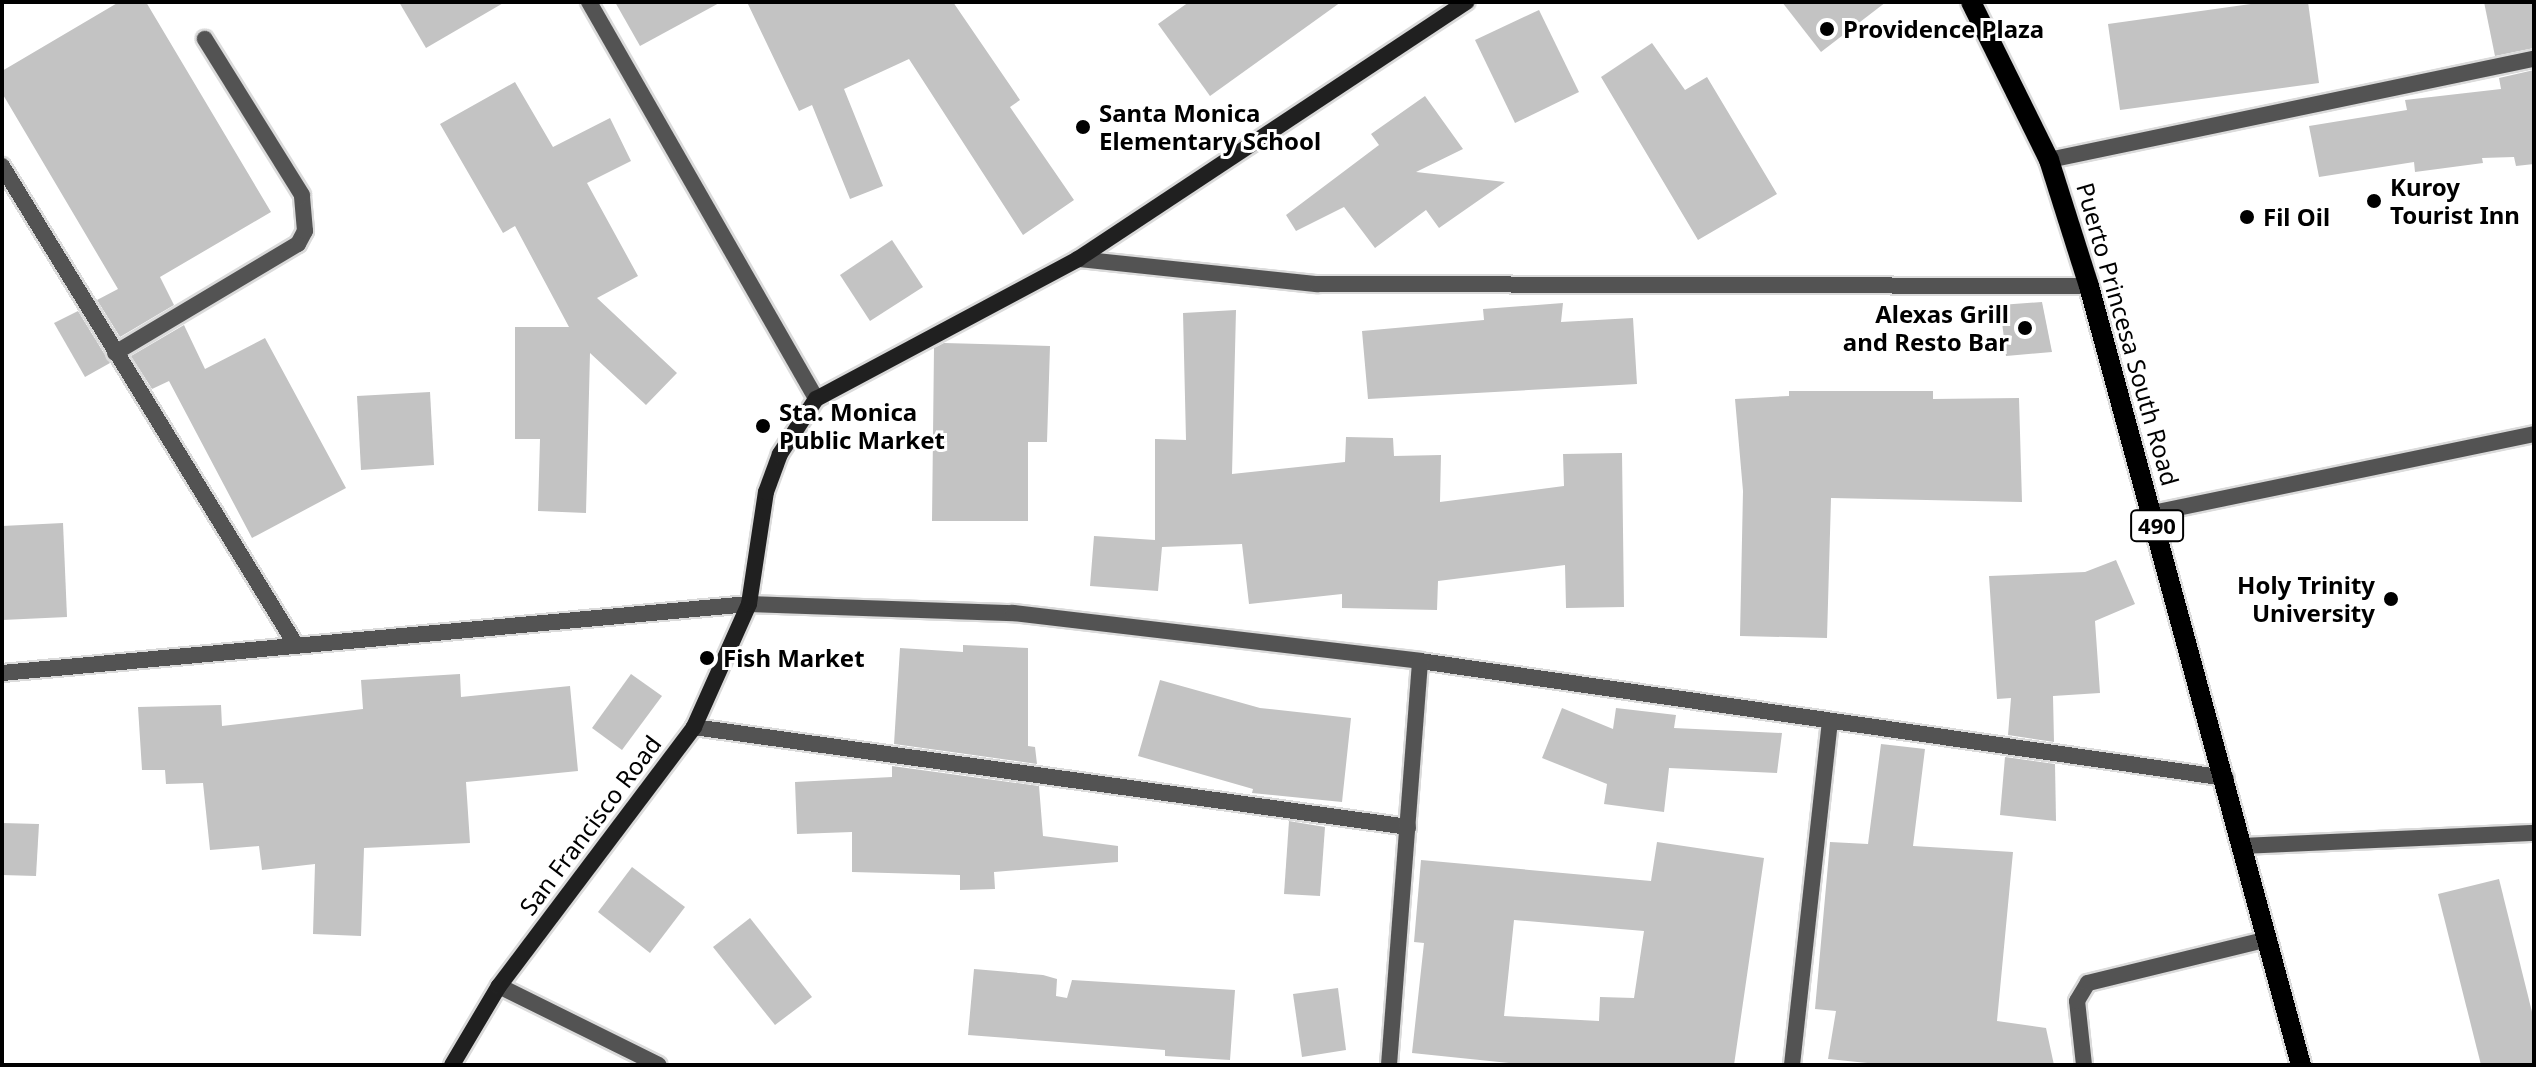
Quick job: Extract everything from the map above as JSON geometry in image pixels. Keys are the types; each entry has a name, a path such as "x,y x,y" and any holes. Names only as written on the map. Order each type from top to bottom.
{"main road":[{"name":"Puerto Princesa South Road","path":"1971,2 2049,160 2089,286 2226,778 2301,1065"}],"street":[{"path":"589,2 816,399 1078,259 1467,2"},
{"path":"115,353 298,244 305,231 302,195 205,39"},
{"path":"2049,160 2534,59"},
{"path":"2,166 294,642"},
{"path":"1078,259 1317,284 2089,286"},
{"name":"San Francisco Road","path":"452,1065 499,986 694,727 749,604 766,492 780,454 816,399"},
{"path":"2153,513 2534,434"},
{"path":"2,673 294,642 749,604 1013,613 1420,661 2226,778"},
{"path":"1389,1065 1420,661"},
{"path":"1792,1065 1830,721"},
{"path":"694,727 1408,827"},
{"path":"2244,846 2534,833"},
{"path":"2084,1065 2077,1001 2088,983 2268,939"},
{"path":"499,986 659,1065"}],"building":[{"path":"119,2 146,2 271,212 160,277 174,305 120,337 97,300 118,289 2,93 2,71"},
{"path":"399,2 505,2 426,48"},
{"path":"615,2 721,2 640,46"},
{"path":"747,2 953,2 1020,100 1010,107 1074,200 1023,235 909,59 844,89 883,186 850,199 812,105 799,111"},
{"path":"1189,2 1341,2 1210,96 1158,24"},
{"name":"Providence Plaza","path":"1782,2 1886,2 1821,52"},
{"path":"2265,2 2308,2 2319,83 2120,110 2108,24"},
{"path":"2484,2 2534,2 2534,48 2495,56"},
{"path":"1539,10 1579,92 1515,123 1475,40"},
{"path":"1652,43 1685,90 1707,77 1777,194 1698,240 1601,77"},
{"path":"2534,70 2534,164 2516,166 2514,157 2482,158 2483,163 2415,172 2414,162 2319,177 2309,126 2407,110 2405,100 2501,89 2499,78"},
{"path":"515,82 553,147 610,118 631,161 587,183 638,276 597,298 677,373 646,405 590,353 586,513 538,511 540,439 515,439 515,327 569,327 515,226 503,233 440,124"},
{"path":"1425,96 1463,149 1416,172 1505,182 1439,228 1426,210 1375,248 1344,207 1296,231 1286,215 1379,145 1371,134"},
{"path":"892,240 923,287 870,321 840,275"},
{"name":"Alexas Grill and Resto Bar","path":"2042,302 2052,352 2006,356 2000,305"},
{"path":"1563,303 1561,322 1633,318 1637,384 1368,399 1362,331 1484,320 1483,309"},
{"path":"1236,310 1232,474 1345,462 1346,437 1393,438 1394,456 1441,455 1440,502 1564,486 1563,454 1622,453 1624,607 1566,608 1565,565 1438,581 1437,610 1342,608 1342,594 1249,604 1242,544 1162,547 1158,591 1090,586 1094,536 1155,540 1155,439 1186,440 1183,313"},
{"path":"78,311 110,363 85,377 54,323"},
{"path":"184,325 205,369 265,338 346,488 252,538 169,381 152,389 131,356"},
{"path":"944,343 1050,346 1047,442 1028,442 1028,521 932,521 934,348"},
{"path":"1789,391 1933,391 1933,399 2019,398 2022,502 1831,498 1827,638 1740,636 1743,491 1735,399 1789,396"},
{"path":"430,392 434,465 361,470 357,396"},
{"path":"63,523 67,617 2,620 2,526"},
{"path":"2116,560 2135,604 2095,621 2100,693 2053,696 2054,742 2008,735 2011,698 1997,699 1989,576 2085,572"},
{"path":"963,645 1028,648 1028,746 1035,747 1037,764 894,744 900,648 963,652"},
{"path":"460,674 461,697 570,686 578,771 466,782 470,843 364,848 361,936 313,934 315,864 262,870 259,846 210,850 203,783 166,784 165,770 142,770 138,707 221,705 222,726 363,709 361,680"},
{"path":"631,674 662,696 622,750 592,728"},
{"path":"1160,680 1260,708 1351,718 1342,802 1252,793 1253,789 1138,756"},
{"path":"1562,708 1613,729 1616,708 1676,715 1674,728 1782,733 1777,773 1669,768 1664,812 1604,804 1607,784 1542,758"},
{"path":"1881,744 1925,749 1913,846 2013,852 1997,1021 2046,1028 2054,1065 1887,1065 1828,1059 1836,1011 1815,1009 1830,842 1868,844"},
{"path":"2005,757 2055,764 2056,821 2000,815"},
{"path":"892,766 1039,786 1043,836 1118,846 1118,862 994,872 995,889 960,890 960,875 852,872 852,832 797,834 795,782 892,777"},
{"path":"1289,821 1325,827 1320,896 1284,894"},
{"path":"2,823 39,824 36,876 2,875"},
{"path":"1657,842 1764,858 1734,1065 1529,1065 1412,1053 1424,943 1414,942 1421,860 1651,881","holes":["1514,920 1644,931 1634,998 1600,997 1599,1021 1504,1016"]},
{"path":"632,867 685,907 650,953 598,912"},
{"path":"2499,879 2534,1020 2534,1065 2481,1065 2438,894"},
{"path":"750,918 812,997 775,1025 713,947"},
{"path":"974,969 1057,979 1056,996 1067,998 1072,980 1235,990 1230,1060 1165,1056 1165,1050 968,1035"},
{"path":"1338,988 1346,1050 1302,1057 1293,994"}],"place":[{"name":"Providence Plaza","path":"1827,29"},
{"name":"Santa Monica Elementary School","path":"1083,127"},
{"name":"Kuroy Tourist Inn","path":"2374,201"},
{"name":"Fil Oil","path":"2247,217"},
{"name":"Alexas Grill and Resto Bar","path":"2025,328"},
{"name":"Sta. Monica Public Market","path":"763,426"},
{"name":"Holy Trinity University","path":"2391,599"},
{"name":"Fish Market","path":"707,658"}]}
